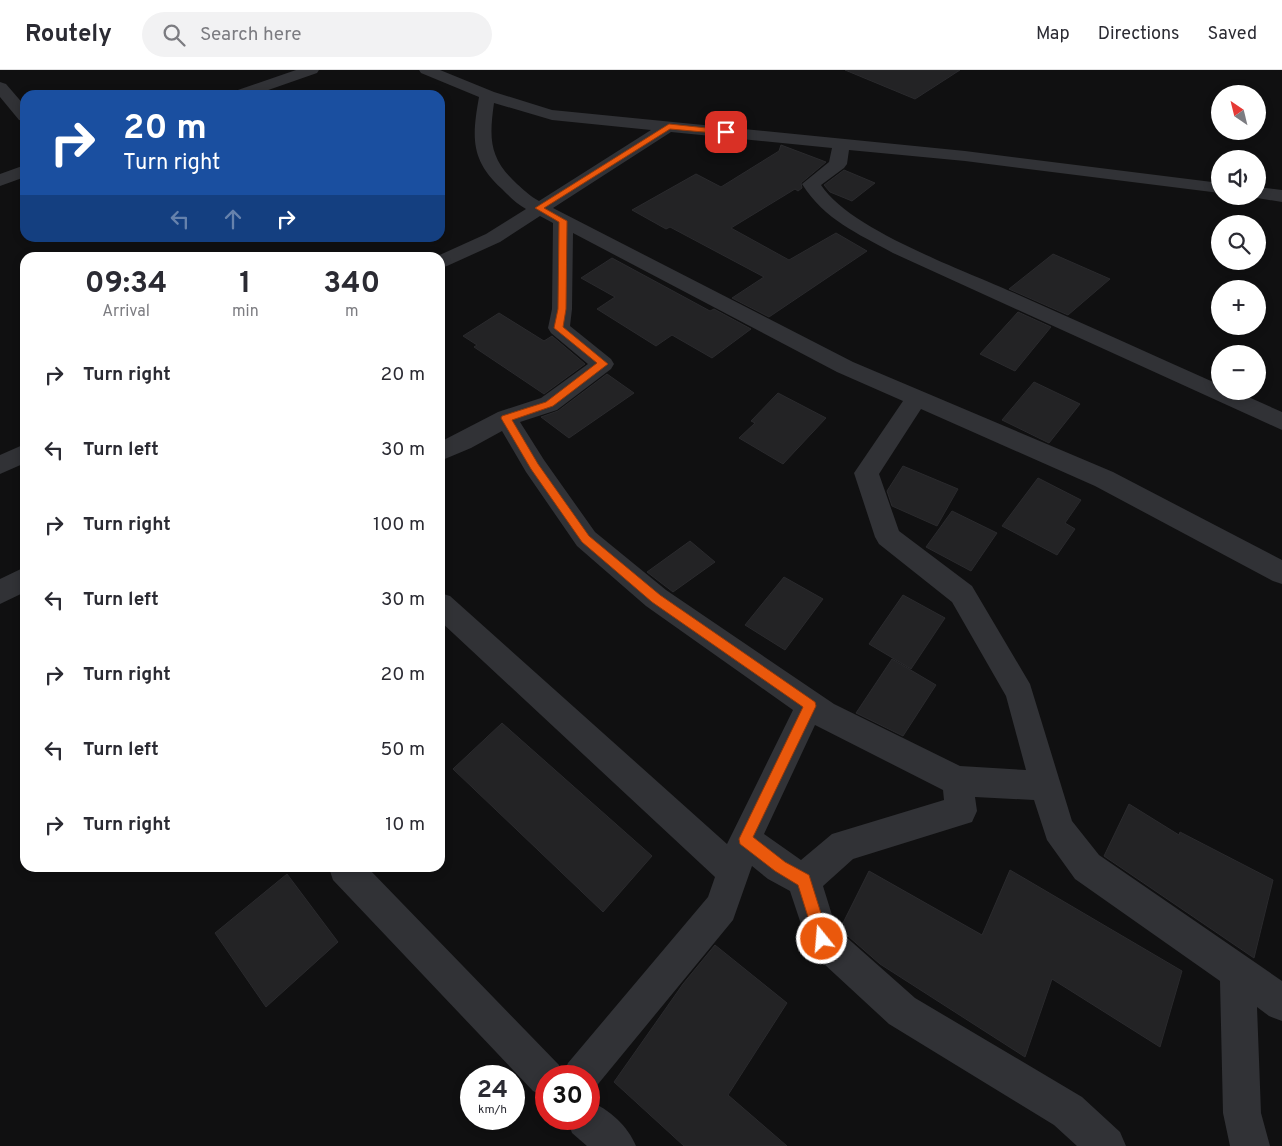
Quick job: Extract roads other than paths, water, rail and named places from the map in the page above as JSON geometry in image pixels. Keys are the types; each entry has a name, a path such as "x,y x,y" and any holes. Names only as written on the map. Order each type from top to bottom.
{"street":[{"path":"253,90 311,70"},
{"path":"427,70 487,96 552,115 975,158 1211,187"},
{"path":"0,87 20,110"},
{"path":"487,96 481,127 484,157 502,181 529,203 845,367 1104,478 1282,573"},
{"path":"445,260 493,238 669,126"},
{"path":"841,144 838,164 811,184 815,193 838,215 900,249 1282,422"},
{"path":"0,181 20,172"},
{"path":"1266,194 1282,196"},
{"path":"445,450 506,418 549,404 603,364 559,328 562,309 563,221"},
{"path":"916,398 866,474 888,537 962,594 1020,693 1058,829 1088,867 1282,1003"},
{"path":"506,418 535,466 586,539 656,598 810,706 958,781 1046,786"},
{"path":"0,465 20,455"},
{"path":"445,609 734,872"},
{"path":"590,1065 721,908 745,839 810,706"},
{"path":"804,880 844,846 961,811 958,781"},
{"path":"745,839 780,867 804,880 822,939 902,1012 1068,1111 1106,1146"},
{"path":"349,872 535,1067"},
{"path":"1238,973 1242,1113 1250,1146"},
{"path":"598,1130 616,1146"}]}
